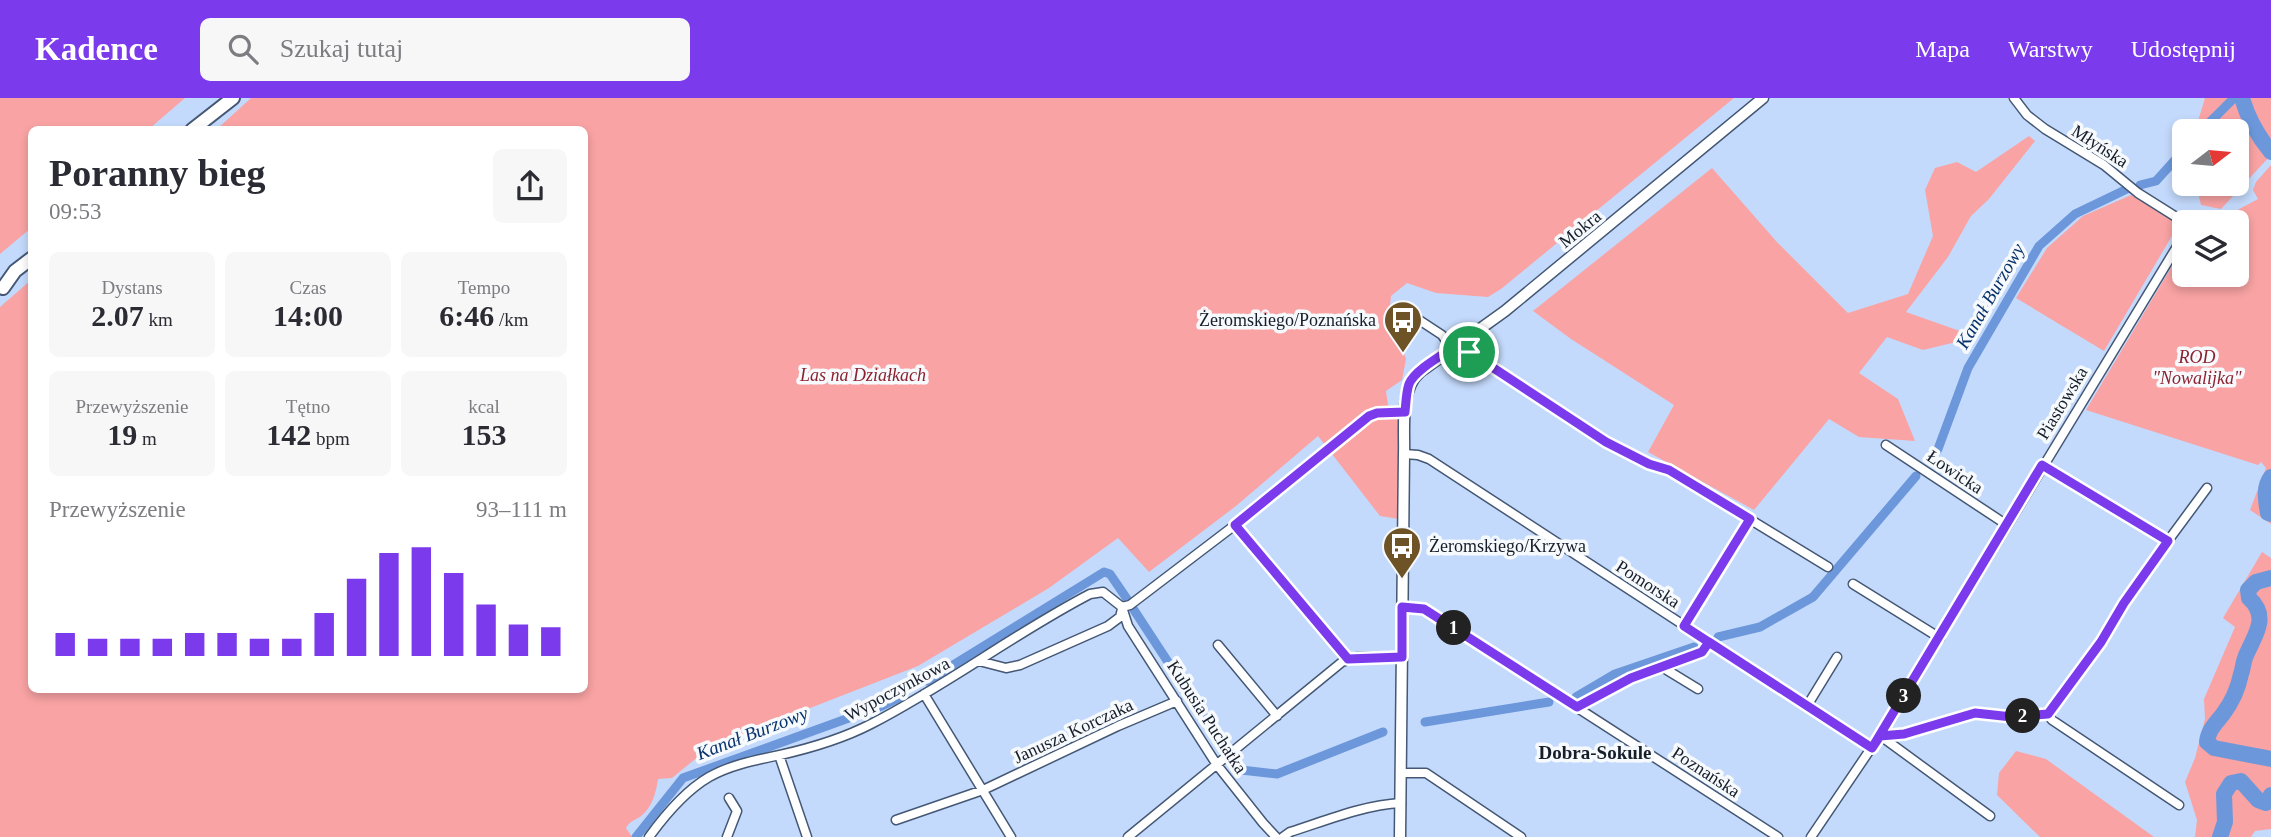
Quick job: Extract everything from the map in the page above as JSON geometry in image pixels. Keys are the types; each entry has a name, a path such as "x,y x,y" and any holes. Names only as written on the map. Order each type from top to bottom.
{"main road":[{"path":"197,126 233,98"},
{"path":"201,126 209,117"},
{"path":"2,290 15,271 28,261"},
{"path":"2,290 28,271"}],"street":[{"name":"Mokra","path":"1405,412 1412,379 1506,311 1763,98"},
{"name":"Młyńska","path":"2014,98 2027,115 2045,129 2104,165 2138,193 2172,214"},
{"name":"Piastowska","path":"1811,837 1880,736 2172,254"},
{"path":"1410,314 1442,335 1452,349"},
{"path":"1461,342 1469,352 1606,442 1649,464 1669,470 1828,567"},
{"path":"979,661 1006,668 1020,665 1108,626 1120,617 1122,607 1137,601 1369,416 1405,412 1400,837"},
{"name":"Łowicka","path":"1886,444 2007,525"},
{"name":"Pomorska","path":"1404,454 1429,459 1872,748"},
{"path":"2042,465 2168,541"},
{"path":"1880,736 1904,734 1975,713 2012,717 2048,714 2207,488"},
{"path":"1684,626 1750,519"},
{"path":"1235,525 1348,659"},
{"path":"1853,584 1940,638"},
{"name":"Wypoczynkowa","path":"649,837 677,804 709,778 749,762 831,741 860,729 924,694 1090,594 1103,592 1122,607"},
{"name":"Kubusia Puchatka","path":"1122,607 1128,626 1217,765 1276,837"},
{"name":"Poznańska","path":"1402,607 1424,609 1778,837"},
{"path":"1577,707 1615,685 1702,652 1709,642"},
{"path":"1218,645 1277,716"},
{"path":"1128,837 1348,659 1402,657"},
{"path":"1807,706 1837,657"},
{"path":"1662,667 1698,689"},
{"path":"924,694 1011,837"},
{"name":"Janusza Korczaka","path":"897,820 983,790 1177,701"},
{"path":"2048,714 2052,720 2179,805"},
{"path":"1880,736 1990,816"},
{"path":"779,755 807,837"},
{"path":"1401,773 1426,774 1521,837"},
{"path":"727,837 737,811 729,798"},
{"path":"1283,837 1290,832 1368,808 1401,803"}],"green space":[{"path":"0,98 185,98 152,126 28,126 28,231 0,254"},
{"name":"Las na Działkach","path":"251,98 1734,98 1488,297 1436,293 1407,283 1391,296 1389,314 1406,359 1402,380 1386,391 1388,405 1400,411 1399,519 1380,516 1318,436 1236,506 1149,572 1118,538 1049,588 918,666 710,747 672,778 658,779 655,795 648,809 626,828 632,837 0,837 0,307 28,283 28,693 588,693 588,126 220,126"},
{"path":"2205,98 2271,98 2271,155 2249,179 2249,119 2199,119"},
{"path":"2029,136 2035,141 1989,199 1971,216 1948,257 1906,312 1977,337 1923,350 1887,337 1859,373 1898,399 1915,441 1859,437 1829,419 1754,510 1648,452 1674,405 1571,339 1533,311 1712,168 1776,241 1848,313 1908,294 1933,236 1925,190 1935,168 1957,162 1976,172"},
{"name":"ROD \"Nowalijka\"","path":"2271,165 2271,524 2250,510 2266,468 2261,462 2258,465 2086,410 2172,266 2172,287 2249,287 2249,210 2237,210 2258,199 2253,190 2256,182"},
{"name":"ROD \"Nowalijka\"","path":"2131,195 2172,220 2172,236 2104,351 2016,298 2047,248 2083,216"},
{"path":"2199,196 2233,196 2221,209 2201,205"},
{"path":"2262,552 2271,558 2271,829 2255,831 2251,837 2195,837 2197,820 2185,782 2195,758 2205,719 2204,699 2235,627 2223,618"},
{"path":"2016,751 2046,759 2154,837 2040,837 1997,795 1999,773"}],"waterway":[{"name":"Kanał Burzowy","path":"2213,119 2234,98"},
{"path":"2242,98 2247,113 2271,152"},
{"name":"Kanał Burzowy","path":"2140,185 2156,181 2172,163"},
{"name":"Kanał Burzowy","path":"1930,460 1938,449 1968,368 2039,246 2075,214 2127,189"},
{"name":"Kanał Burzowy","path":"1718,637 1760,627 1813,597 1916,476"},
{"path":"2271,477 2266,494 2268,513 2271,514"},
{"name":"Kanał Burzowy","path":"927,681 1104,572 1110,574 1127,599"},
{"path":"2271,578 2256,582 2248,590 2249,598 2259,613 2258,628 2245,658 2234,695 2211,730 2207,742 2214,748 2271,759"},
{"name":"Kanał Burzowy","path":"1134,610 1223,746"},
{"name":"Kanał Burzowy","path":"1576,697 1615,674 1694,647"},
{"name":"Kanał Burzowy","path":"636,837 683,778 882,706 904,695"},
{"name":"Kanał Burzowy","path":"1425,722 1549,702"},
{"name":"Kanał Burzowy","path":"1234,763 1241,770 1277,774 1383,732"},
{"path":"2220,837 2225,822 2224,794 2231,783 2241,781 2258,800 2266,803 2271,795"}],"place":[{"name":"Żeromskiego/Poznańska","path":"1403,354"},
{"name":"Żeromskiego/Krzywa","path":"1402,580"}],"district":[{"name":"Dobra-Sokule","path":"1595,752"}],"route":[{"path":"1469,352 1461,342 1420,372 1409,383 1405,412 1369,416 1235,525 1348,659 1402,657 1402,607 1424,609 1577,707 1631,678 1692,657 1702,652 1709,642 1872,748 1880,736 1904,734 1975,713 2000,717 2048,714 2101,642 2124,603 2168,541 2042,465 1872,748 1684,626 1750,519 1669,470 1649,464 1606,442 1469,352"}]}
